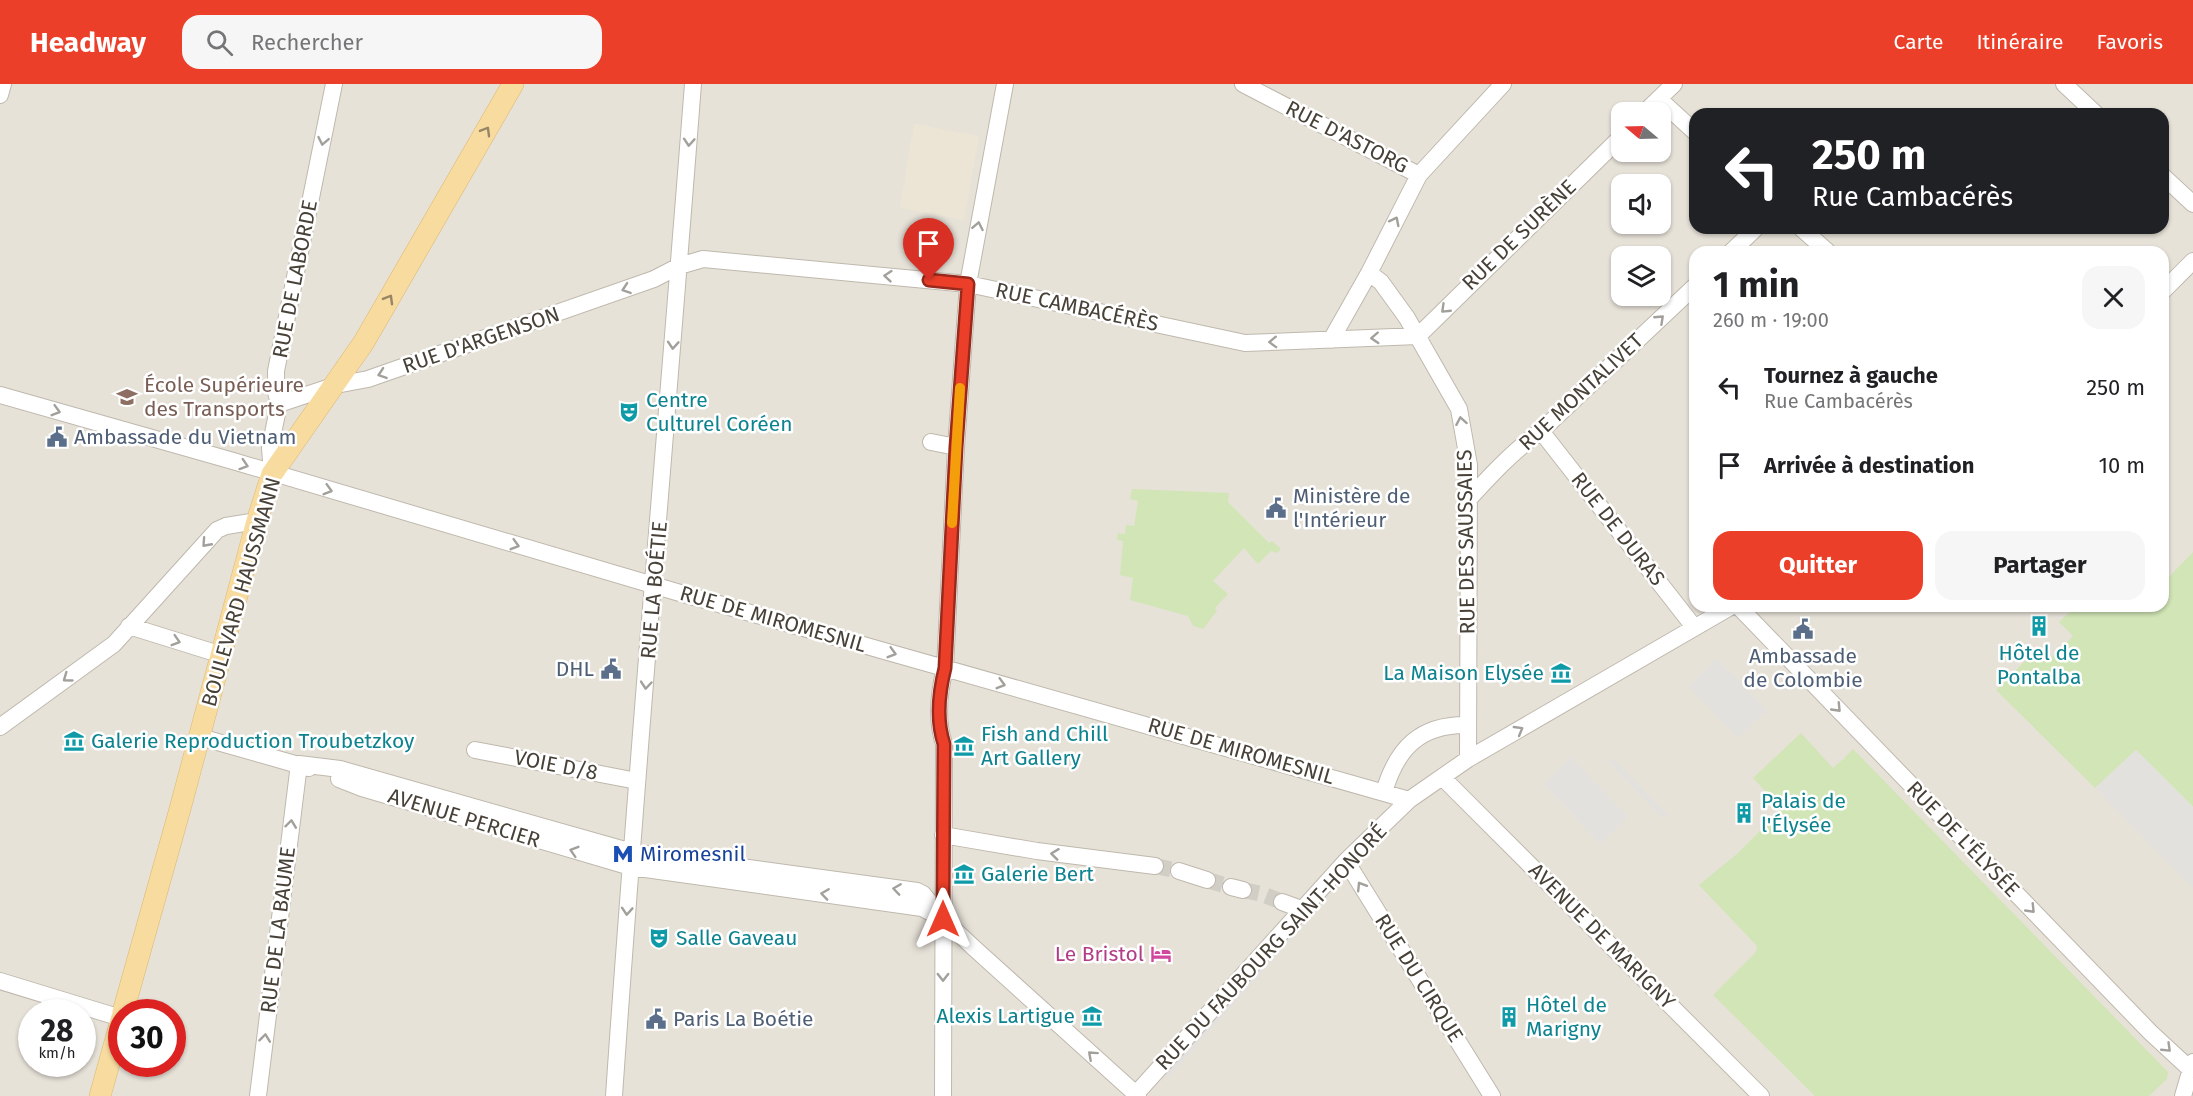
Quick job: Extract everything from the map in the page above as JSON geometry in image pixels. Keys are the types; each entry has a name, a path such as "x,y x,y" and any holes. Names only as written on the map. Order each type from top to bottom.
{"main road":[{"name":"BOULEVARD HAUSSMANN","path":"127,999 200,737 257,521 272,474 364,342 513,84"},
{"path":"100,1096 108,1066"}],"street":[{"path":"0,95 3,84"},
{"name":"RUE DE LABORDE","path":"272,474 270,448 279,404 276,392 276,371 334,84"},
{"name":"RUE LA BOÉTIE","path":"614,1096 693,84"},
{"path":"943,1096 944,744 938,727 941,682 945,668 956,447 968,284 1005,84"},
{"name":"RUE D'ASTORG","path":"1243,84 1419,175"},
{"path":"1331,340 1369,273 1419,175 1503,84"},
{"path":"1656,102 1674,84"},
{"path":"2064,84 2090,108"},
{"path":"1659,99 1689,126"},
{"name":"RUE DE SURÈNE","path":"1418,336 1611,147"},
{"path":"2169,182 2193,204"},
{"path":"1737,246 1750,234"},
{"path":"1808,234 1821,246"},
{"name":"RUE CAMBACÉRÈS","path":"679,266 703,259 968,284 1245,343 1418,336"},
{"path":"2169,285 2193,261"},
{"name":"RUE D'ARGENSON","path":"279,404 336,385 368,379 654,279 679,266"},
{"name":"RUE DES SAUSSAIES","path":"1369,273 1381,282 1418,336 1459,410 1469,465 1468,759"},
{"name":"RUE MONTALIVET","path":"1468,500 1531,438 1689,292"},
{"name":"RUE DE MIROMESNIL","path":"0,396 1409,800"},
{"name":"RUE DE DURAS","path":"1541,431 1694,627"},
{"path":"931,442 956,447"},
{"path":"0,727 114,644 217,530 226,526 257,521"},
{"path":"1468,759 1720,612"},
{"name":"RUE DE L'ÉLYSÉE","path":"1744,612 2150,1032 2192,1065"},
{"path":"129,626 222,655"},
{"path":"1384,792 1393,766 1413,741 1442,726 1468,725"},
{"name":"AVENUE PERCIER","path":"200,737 299,764 362,788 631,860 922,908 943,919 1136,1095"},
{"name":"VOIE D/8","path":"475,750 637,781"},
{"name":"RUE DU FAUBOURG SAINT-HONORÉ","path":"1136,1095 1346,861 1409,800 1468,759"},
{"name":"RUE DE LA BAUME","path":"258,1096 299,764"},
{"name":"AVENUE DE MARIGNY","path":"1442,777 1761,1096"},
{"path":"943,835 1037,851 1155,866"},
{"name":"RUE DU CIRQUE","path":"1346,861 1492,1096"},
{"path":"1179,871 1207,880"},
{"path":"1282,902 1301,909"},
{"path":"0,981 108,1013"},
{"path":"2183,1096 2192,1065"}],"shaded area":[{"path":"0,84 2193,84 2193,1096 0,1096"},
{"path":"914,124 979,136 964,220 900,208"},
{"path":"1717,658 1767,710 1738,738 1688,686"},
{"path":"2136,750 2193,807 2193,888 2095,788"},
{"path":"1571,757 1628,817 1600,844 1543,784"},
{"path":"1613,758 1668,815 1663,819 1608,762"},
{"path":"1333,885 1336,888 1168,1078 1164,1075"}],"green space":[{"path":"1132,489 1229,493 1228,502 1269,543 1272,541 1281,549 1277,553 1271,551 1258,564 1244,548 1213,581 1228,594 1215,608 1217,611 1203,629 1193,626 1188,616 1130,600 1133,578 1120,575 1123,541 1117,540 1118,533 1125,534 1126,525 1134,526 1138,501 1130,499"},
{"path":"2193,552 2193,807 2136,750 2095,788 1996,690 2039,647 2050,659 2073,636 2059,622 2070,612 2169,612 2169,577"},
{"path":"1801,733 1833,768 1853,749 2168,1072 2167,1079 2149,1096 1815,1096 1713,995 1756,952 1757,946 1699,885 1738,853 1782,809 1753,778"}],"tunnel":[{"path":"1155,866 1179,871"},
{"path":"1207,880 1231,887"},
{"path":"1243,890 1282,902"}],"slow traffic":[{"path":"952,523 960,388"}],"place":[{"name":"École Supérieure des Transports","path":"127,397"},
{"name":"Centre Culturel Coréen","path":"629,412"},
{"name":"Ambassade du Vietnam","path":"57,437"},
{"name":"Ministère de l'Intérieur","path":"1276,508"},
{"name":"Hôtel de Pontalba","path":"2039,626"},
{"name":"Ambassade de Colombie","path":"1803,629"},
{"name":"DHL","path":"611,669"},
{"name":"La Maison Elysée","path":"1561,673"},
{"name":"Galerie Reproduction Troubetzkoy","path":"74,741"},
{"name":"Fish and Chill Art Gallery","path":"964,746"},
{"name":"Palais de l'Élysée","path":"1744,813"},
{"name":"Miromesnil","path":"623,854"},
{"name":"Galerie Bert","path":"964,874"},
{"name":"Salle Gaveau","path":"659,938"},
{"name":"Le Bristol","path":"1161,954"},
{"name":"Alexis Lartigue","path":"1092,1016"},
{"name":"Hôtel de Marigny","path":"1509,1017"},
{"name":"Paris La Boétie","path":"656,1019"}],"route":[{"path":"929,280 968,284 956,447 945,668 941,682 938,727 944,744 943,919"}]}
